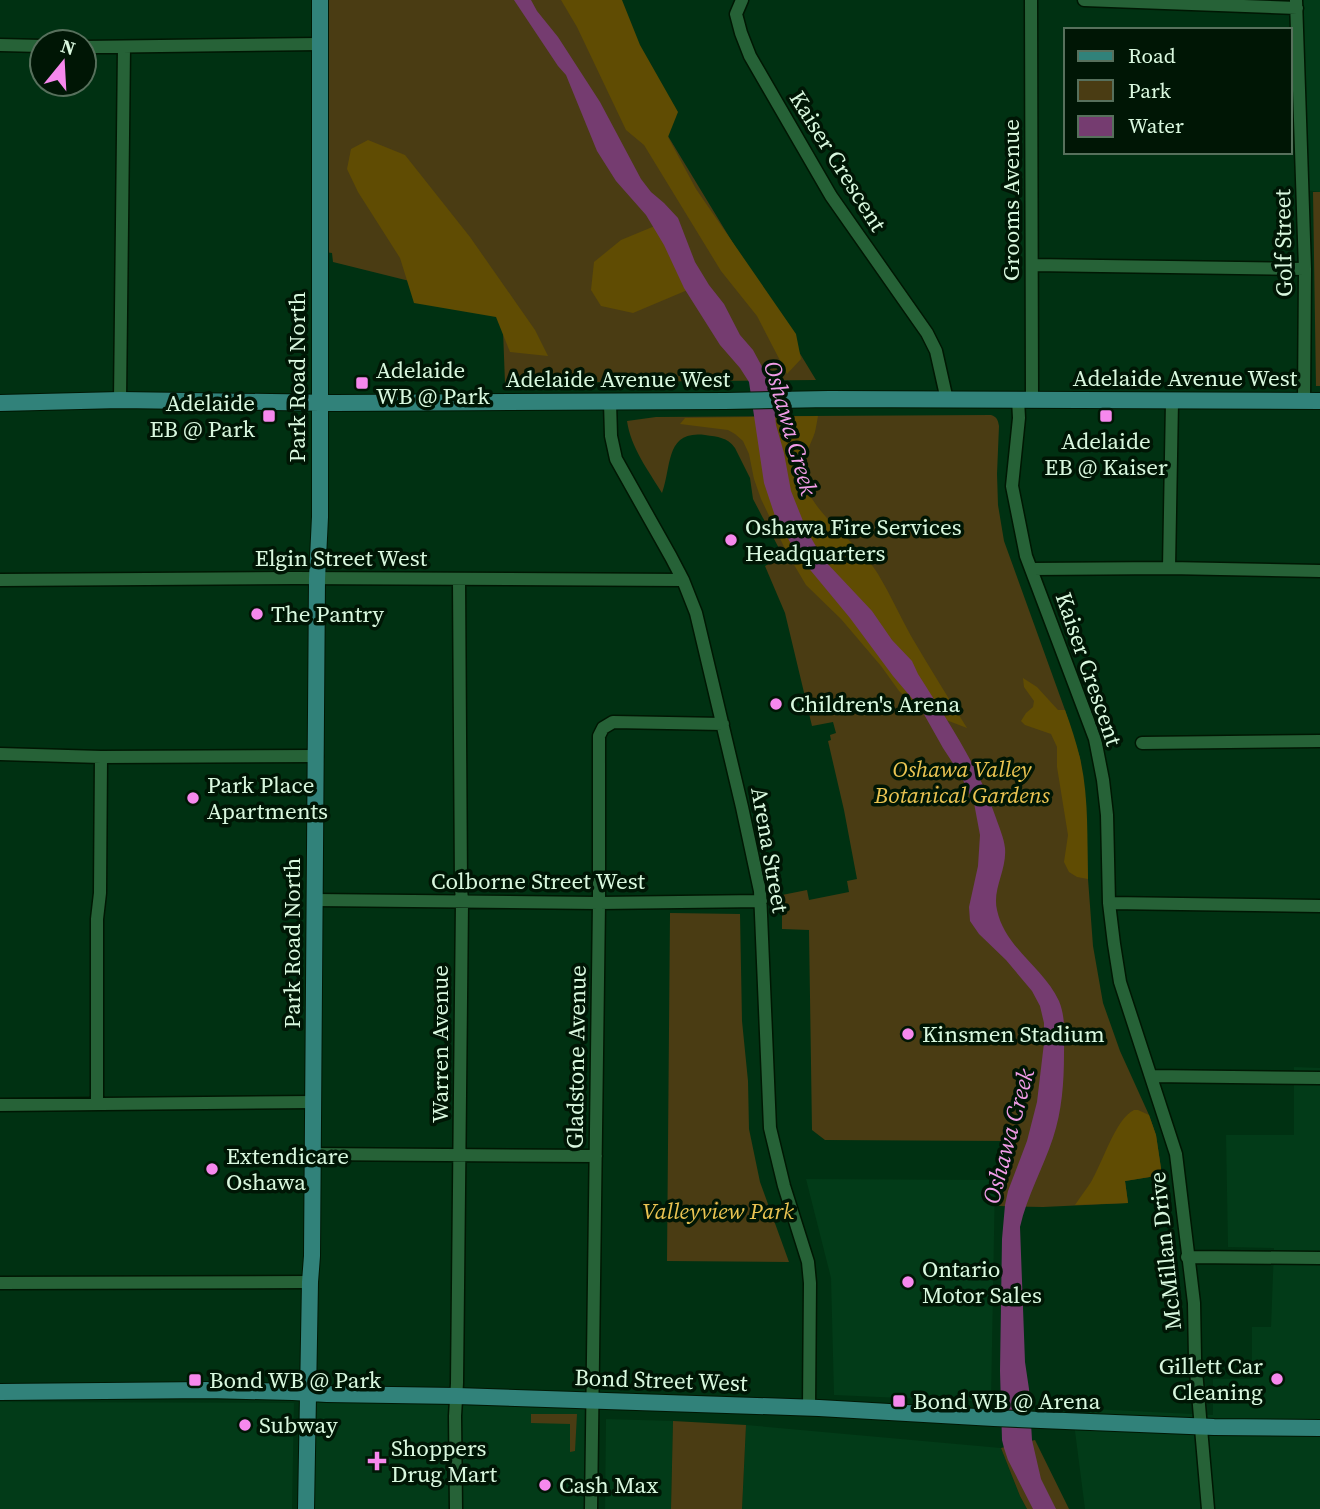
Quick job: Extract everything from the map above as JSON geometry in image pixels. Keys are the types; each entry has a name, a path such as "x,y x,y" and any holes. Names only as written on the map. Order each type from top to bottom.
{"main road":[{"name":"Park Road North","path":"306,1509 312,1256 317,579 320,517 320,0"},
{"name":"Adelaide Avenue West","path":"0,403 120,400 610,402 829,398 1312,401"},
{"name":"Bond Street West","path":"0,1392 208,1390 457,1396 809,1408 1201,1426 1320,1428"}],"street":[{"name":"Kaiser Crescent","path":"742,0 736,14 750,56 831,197 928,332 936,351 947,400"},
{"name":"Grooms Avenue","path":"1025,399 1033,265 1031,0"},
{"path":"1084,0 1296,4"},
{"name":"Golf Street","path":"1296,4 1312,401"},
{"path":"98,47 320,44"},
{"path":"0,45 28,46"},
{"path":"120,400 124,47"},
{"path":"1033,265 1305,270"},
{"name":"Kaiser Crescent","path":"1025,399 1019,418 1012,486 1026,556 1095,739 1107,815 1109,903 1120,982 1152,1076"},
{"path":"1169,568 1172,401"},
{"name":"Arena Street","path":"610,402 611,436 617,459 683,580 696,613 756,866 761,901 770,1128 784,1186 808,1262 809,1408"},
{"path":"1031,569 1320,571"},
{"name":"Elgin Street West","path":"0,580 683,580"},
{"name":"Warren Avenue","path":"456,1509 462,902 459,580"},
{"name":"Gladstone Avenue","path":"591,1509 599,903 598,736 603,728 612,722 723,724"},
{"path":"1142,743 1320,741"},
{"path":"0,754 101,757 317,756"},
{"path":"97,1104 97,919 100,893 101,757"},
{"name":"Colborne Street West","path":"315,900 599,903 761,901"},
{"path":"1109,903 1320,906"},
{"path":"1152,1076 1320,1078"},
{"name":"McMillan Drive","path":"1152,1076 1176,1154 1194,1303 1195,1360 1208,1509"},
{"path":"0,1105 313,1102"},
{"path":"313,1154 596,1156"},
{"path":"1187,1257 1320,1258"},
{"path":"0,1283 310,1282"}],"shaded area":[{"path":"561,0 622,0 640,45 678,112 668,137 696,189 796,334 801,359 787,374 757,316 721,271 644,145 626,130 577,27"},
{"path":"1303,0 1320,0 1320,192 1306,190"},
{"path":"368,140 405,155 470,237 535,330 548,356 510,352 496,317 414,303 400,258 358,192 347,169 351,149"},
{"path":"662,223 697,286 633,313 601,306 591,290 594,262 621,240"},
{"path":"818,416 802,466 808,492 826,517 878,574 911,636 967,728 920,710 899,691 841,619 806,585 761,499 743,441 728,430 680,424 685,418"},
{"path":"1023,678 1037,687 1058,710 1065,710 1071,728 1085,788 1088,879 1069,872 1064,862 1068,835 1057,767 1057,747 1051,734 1021,721 1033,707 1034,701 1024,687"},
{"path":"1294,1067 1320,1068 1320,1509 1085,1509 1072,1408 1213,1415 1213,1379 1252,1379 1252,1327 1271,1327 1274,1248 1228,1247 1226,1135 1294,1135"},
{"path":"1134,1110 1149,1115 1156,1135 1162,1175 1125,1181 1128,1203 1075,1205 1091,1182 1121,1122"},
{"path":"806,1179 995,1180 991,1402 834,1395 831,1278"},
{"path":"314,1398 460,1405 597,1406 594,1509 313,1509"},
{"path":"0,1402 294,1403 292,1509 0,1509"},
{"path":"606,1419 673,1421 671,1509 605,1509"},
{"path":"746,1425 1001,1448 1027,1509 742,1509"}],"green space":[{"path":"319,0 593,0 668,136 816,380 505,383 502,304 333,262 332,253 317,251"},
{"path":"1313,192 1320,192 1320,386 1316,386"},
{"name":"Oshawa Valley Botanical Gardens","path":"991,415 997,419 999,426 998,505 1004,541 1080,758 1086,804 1093,946 1103,1003 1120,1051 1156,1135 1162,1175 1125,1181 1128,1203 999,1206 1001,1176 1008,1141 825,1140 812,1130 809,930 782,929 782,895 807,890 809,900 849,892 847,881 857,879 828,741 831,740 830,735 836,733 833,722 812,726 785,613 765,566 783,556 753,499 750,478 735,448 718,437 692,435 683,438 672,452 662,493 636,450 627,421 656,417"},
{"name":"Valleyview Park","path":"670,913 740,914 742,1021 748,1081 749,1129 760,1182 789,1262 667,1261"},
{"path":"531,1414 577,1414 575,1451 570,1452 570,1424 531,1423"},
{"path":"673,1421 746,1425 742,1509 671,1509"},
{"path":"1035,1440 1069,1509 1027,1509 1020,1496 1001,1448"}],"water":[{"path":"514,0 531,0 600,102 641,179 678,218 695,262 724,304 740,335 753,350 772,386 776,425 791,491 807,531 824,560 872,611 892,640 912,661 971,761 989,798 1004,844 1004,864 996,902 1001,923 1016,947 1052,989 1059,1001 1064,1020 1064,1075 1059,1117 1020,1227 1025,1362 1032,1440 1041,1479 1056,1509 1033,1509 1008,1460 1002,1440 1000,1371 1005,1205 1037,1102 1044,1023 1040,1006 1032,991 970,921 969,907 978,866 980,835 974,803 921,709 797,554 775,516 764,483 749,382 720,345 684,288 664,245 646,215 616,181 597,151 566,75"}],"place":[{"name":"Adelaide WB @ Park","path":"362,383"},
{"name":"Adelaide EB @ Park","path":"269,416"},
{"name":"Adelaide EB @ Kaiser","path":"1106,416"},
{"name":"Oshawa Fire Services Headquarters","path":"731,540"},
{"name":"The Pantry","path":"257,614"},
{"name":"Children's Arena","path":"776,704"},
{"name":"Park Place Apartments","path":"193,798"},
{"name":"Kinsmen Stadium","path":"908,1034"},
{"name":"Extendicare Oshawa","path":"212,1169"},
{"name":"Ontario Motor Sales","path":"908,1282"},
{"name":"Gillett Car Cleaning","path":"1277,1379"},
{"name":"Bond WB @ Park","path":"195,1380"},
{"name":"Bond WB @ Arena","path":"899,1401"},
{"name":"Subway","path":"245,1425"},
{"name":"Shoppers Drug Mart","path":"377,1461"},
{"name":"Cash Max","path":"545,1485"}],"water label":[{"name":"Oshawa Creek","path":"791,428"},
{"name":"Oshawa Creek","path":"1008,1136"}]}
